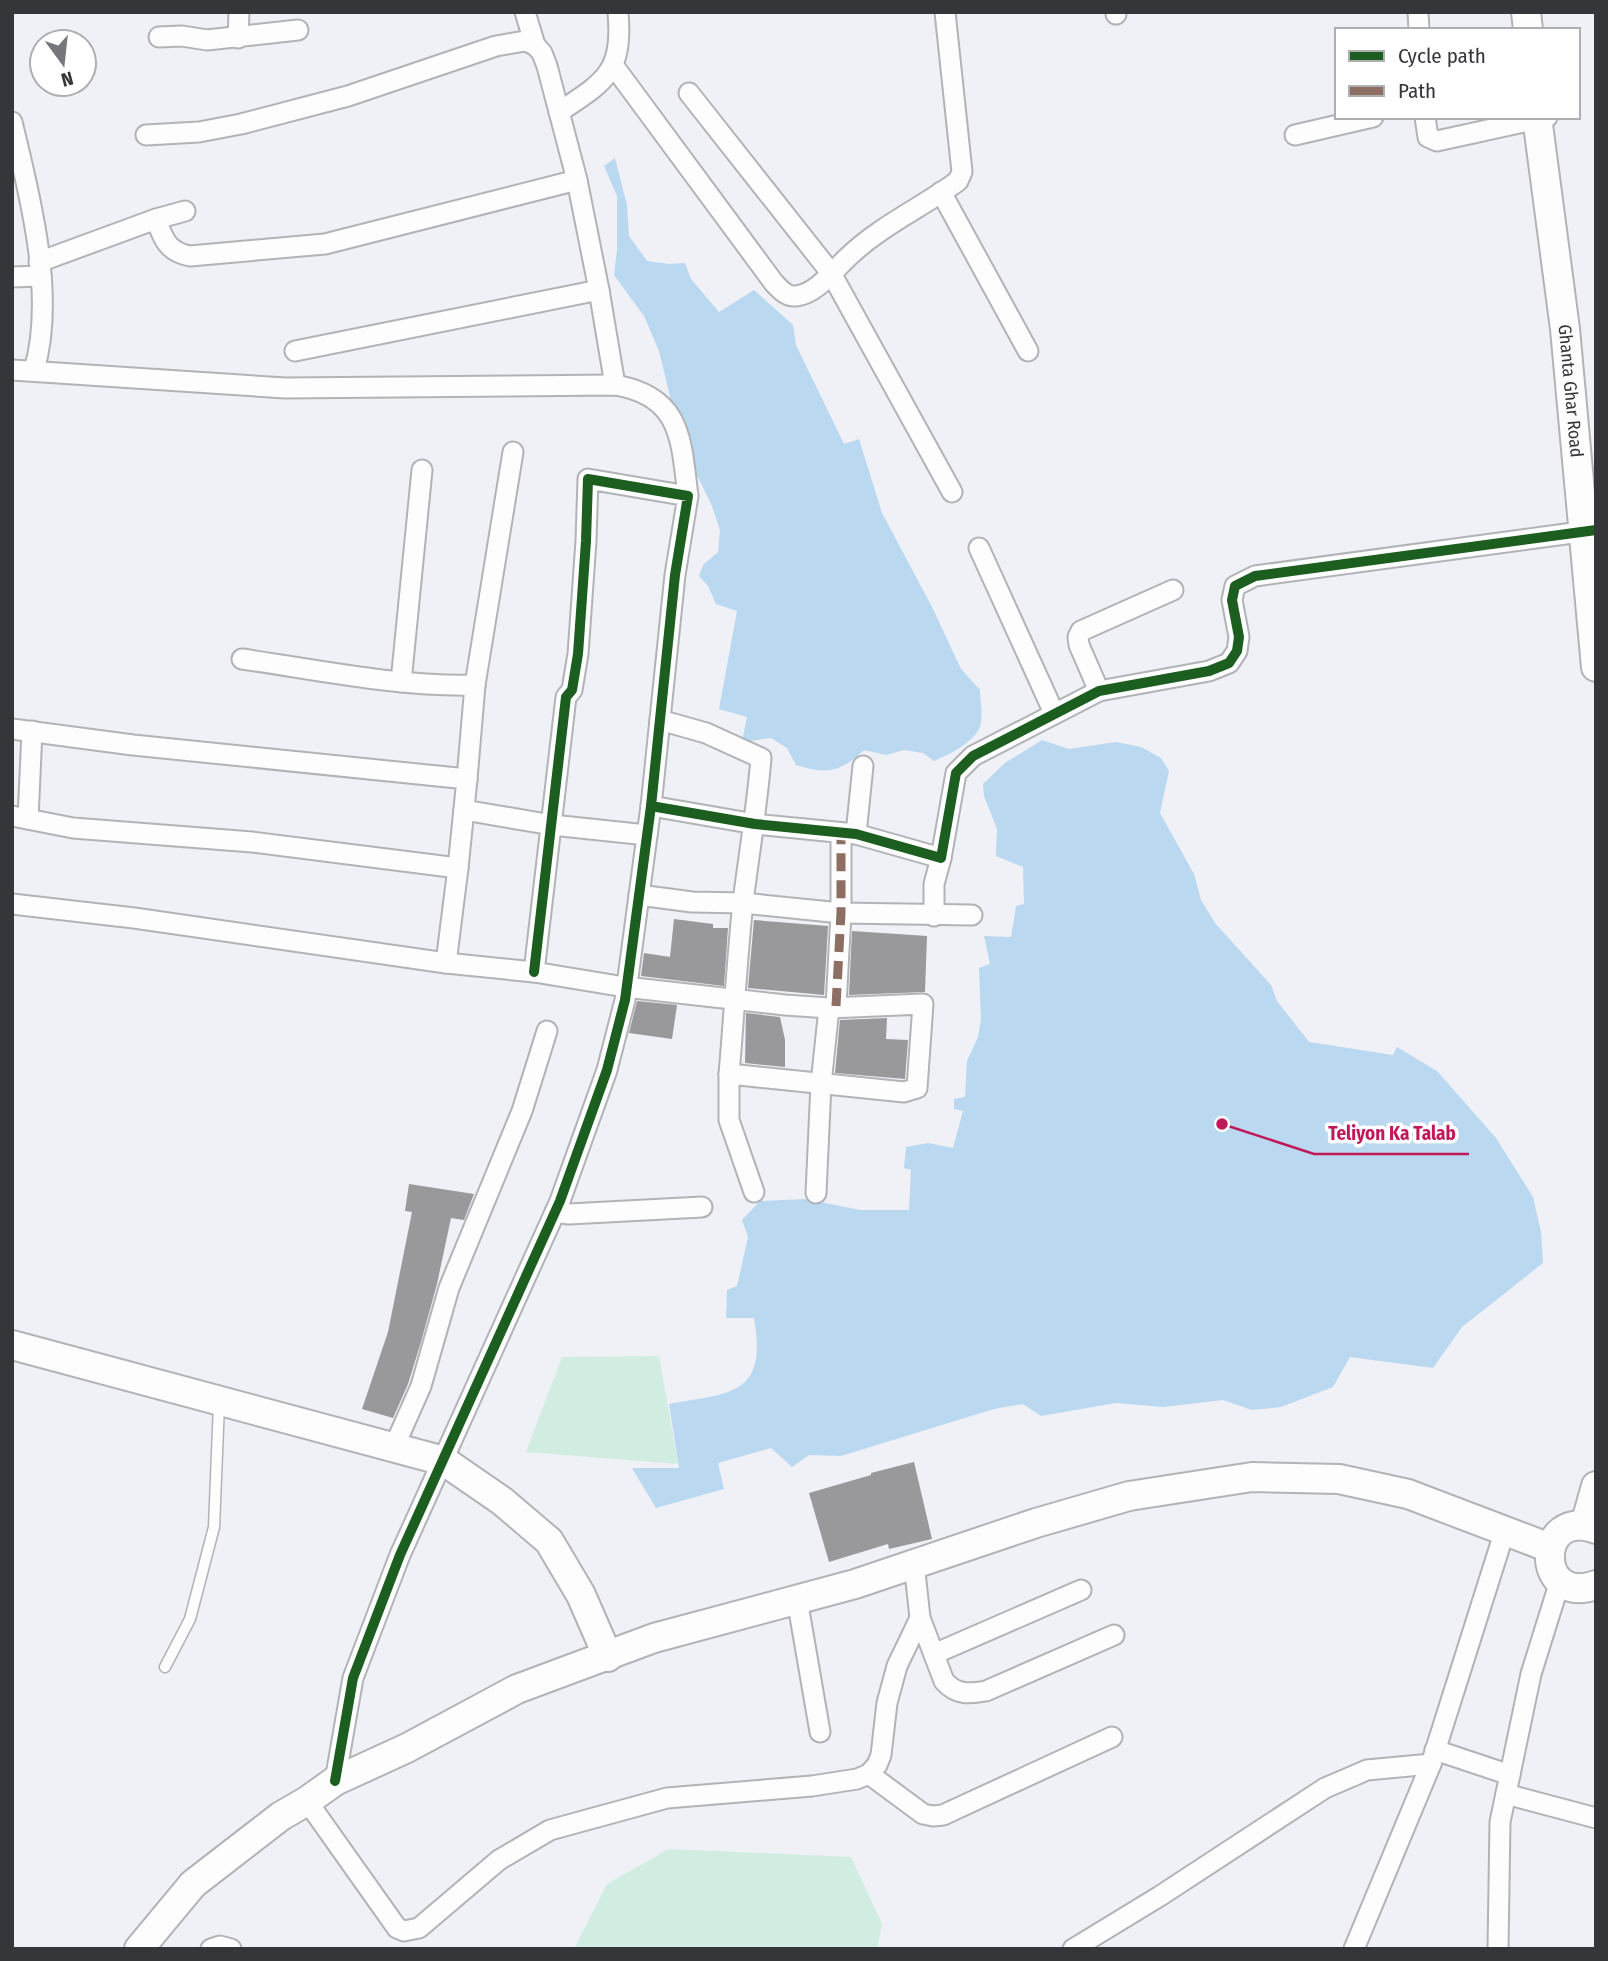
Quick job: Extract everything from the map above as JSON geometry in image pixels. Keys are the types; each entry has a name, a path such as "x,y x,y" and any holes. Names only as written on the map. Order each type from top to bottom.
{"main road":[{"name":"Ghanta Ghar Road","path":"1544,119 1582,356 1596,667"},
{"path":"12,1345 444,1461 502,1501 549,1541 581,1595 608,1657"},
{"path":"139,1949 193,1885 281,1815 335,1781 407,1748 517,1689 654,1639 855,1584 1129,1496 1252,1477 1339,1479 1408,1494 1550,1548"},
{"path":"1596,1486 1590,1527 1570,1527 1557,1535 1550,1548 1548,1560 1552,1572 1560,1581 1571,1587 1596,1585"}],"street":[{"path":"238,38 239,12"},
{"path":"525,12 535,45 571,104 577,180 615,385"},
{"path":"571,104 608,75 618,55 618,12"},
{"path":"613,65 780,289 786,295 796,296 808,292 870,237 958,181 962,172 945,12"},
{"path":"159,37 182,36 207,40 298,30"},
{"path":"146,135 200,132 241,124 348,96 496,46 524,41 535,45"},
{"path":"689,93 831,273 952,492"},
{"path":"1295,135 1364,119"},
{"path":"1425,119 1428,137 1437,141 1539,119"},
{"path":"12,122 19,174 40,269 44,306 40,349 34,370"},
{"path":"156,219 170,249 190,256 325,244 577,180"},
{"path":"941,192 1028,351"},
{"path":"12,276 40,269 156,219 185,211"},
{"path":"295,351 599,290"},
{"path":"12,370 285,388 615,385 651,396 674,423 681,441 688,496 675,575 651,806 625,1000 607,1070 555,1213 400,1555 353,1678 335,1781"},
{"path":"446,963 475,685 513,452"},
{"path":"401,682 422,470"},
{"path":"534,972 566,696 572,690 578,654 588,479 688,496"},
{"path":"934,916 934,884 956,773 973,756 1099,691 1209,671 1229,663 1237,651 1239,637 1232,600 1235,586 1255,576 1591,526"},
{"path":"979,548 1054,713"},
{"path":"1099,691 1079,645 1078,637 1081,631 1173,590"},
{"path":"243,659 401,682 440,686 475,685"},
{"path":"660,720 706,733 761,758 755,824 743,903 729,1074 729,1120 754,1192"},
{"path":"12,729 133,745 467,779"},
{"path":"33,732 20,818 73,828 252,842 458,868"},
{"path":"816,1193 821,1084 832,1007 849,834 863,766"},
{"path":"651,806 755,824 849,834 941,858"},
{"path":"464,810 552,825 647,835"},
{"path":"639,895 692,902 743,903 841,913 972,915"},
{"path":"12,904 134,918 446,963 534,972 625,987 832,1007 923,1004 917,1088 904,1092 729,1074"},
{"path":"394,1447 421,1386 449,1288 522,1111 547,1031"},
{"path":"555,1213 702,1207"},
{"path":"1354,1949 1433,1757 1505,1530"},
{"path":"914,1563 920,1618 944,1681 951,1689 970,1694 986,1691 1114,1635"},
{"path":"1497,1949 1500,1822 1531,1674 1560,1581"},
{"path":"934,1654 1082,1590"},
{"path":"797,1598 820,1732"},
{"path":"307,1801 397,1928 404,1931 419,1928 499,1860 550,1830 667,1798 812,1786 857,1779 869,1774 881,1755 887,1703 897,1666 920,1618"},
{"path":"869,1774 923,1814 933,1816 956,1810 1112,1737"},
{"path":"1073,1949 1160,1896 1325,1788 1367,1770 1433,1757 1596,1818"},
{"path":"211,1949 220,1946 231,1949"}],"lane":[{"path":"166,1667 190,1619 214,1527 220,1400"}],"green space":[{"path":"659,1356 678,1464 526,1452 562,1357"},
{"path":"669,1849 851,1857 882,1924 877,1949 574,1949 607,1884"}],"water":[{"path":"615,158 627,205 629,236 647,261 685,263 691,279 719,312 754,290 793,325 796,345 844,444 859,439 882,513 932,607 961,669 980,690 982,715 979,729 971,739 952,752 934,761 923,753 904,750 886,755 864,750 848,763 833,770 816,770 796,765 787,748 771,738 742,742 747,717 719,709 737,611 716,604 708,586 699,576 703,565 718,552 720,530 676,421 659,351 644,316 614,275 617,196 604,166"},
{"path":"1042,740 1069,749 1116,742 1141,747 1161,758 1169,771 1160,813 1194,874 1201,900 1215,923 1271,985 1277,1001 1309,1042 1393,1055 1397,1047 1437,1071 1496,1138 1533,1197 1541,1232 1543,1263 1462,1327 1433,1368 1350,1357 1333,1387 1281,1407 1252,1410 1223,1400 1163,1407 1116,1403 1041,1416 1023,1404 994,1409 841,1456 809,1455 792,1467 771,1448 718,1463 724,1489 656,1508 632,1468 679,1468 669,1404 726,1393 740,1386 749,1377 755,1363 757,1344 754,1318 726,1318 727,1290 737,1286 748,1237 742,1220 760,1201 806,1199 860,1210 909,1210 911,1170 904,1168 906,1147 928,1143 953,1148 963,1111 954,1109 954,1099 965,1097 967,1061 978,1037 981,1019 979,968 990,964 984,936 1011,937 1016,906 1024,904 1023,867 996,856 997,829 984,796 983,784 1005,763"}],"building":[{"path":"674,919 713,924 713,928 728,928 724,986 641,976 644,953 670,957"},
{"path":"754,920 828,926 824,995 748,988"},
{"path":"852,931 927,936 925,992 849,995"},
{"path":"637,1001 677,1005 672,1039 629,1033"},
{"path":"746,1013 780,1017 785,1040 785,1067 745,1063"},
{"path":"887,1018 886,1039 908,1040 905,1079 835,1073 840,1020"},
{"path":"409,1184 474,1194 464,1220 451,1218 421,1342 408,1384 393,1418 362,1409 388,1332 412,1212 405,1211"},
{"path":"914,1462 932,1539 889,1549 888,1544 829,1562 809,1493"}],"marked path":[{"path":"836,1006 841,913 841,835"}],"cycle path":[{"path":"534,972 566,697 572,690 578,654 588,479 688,496 675,575 651,806 755,824 856,834 941,858 956,773 973,756 1099,691 1209,671 1229,663 1237,651 1239,637 1232,600 1235,586 1255,576 1596,530"},
{"path":"335,1781 353,1678 400,1555 560,1201 607,1070 625,1000 651,806"}],"place":[{"name":"Teliyon Ka Talab","path":"1222,1124"}]}
